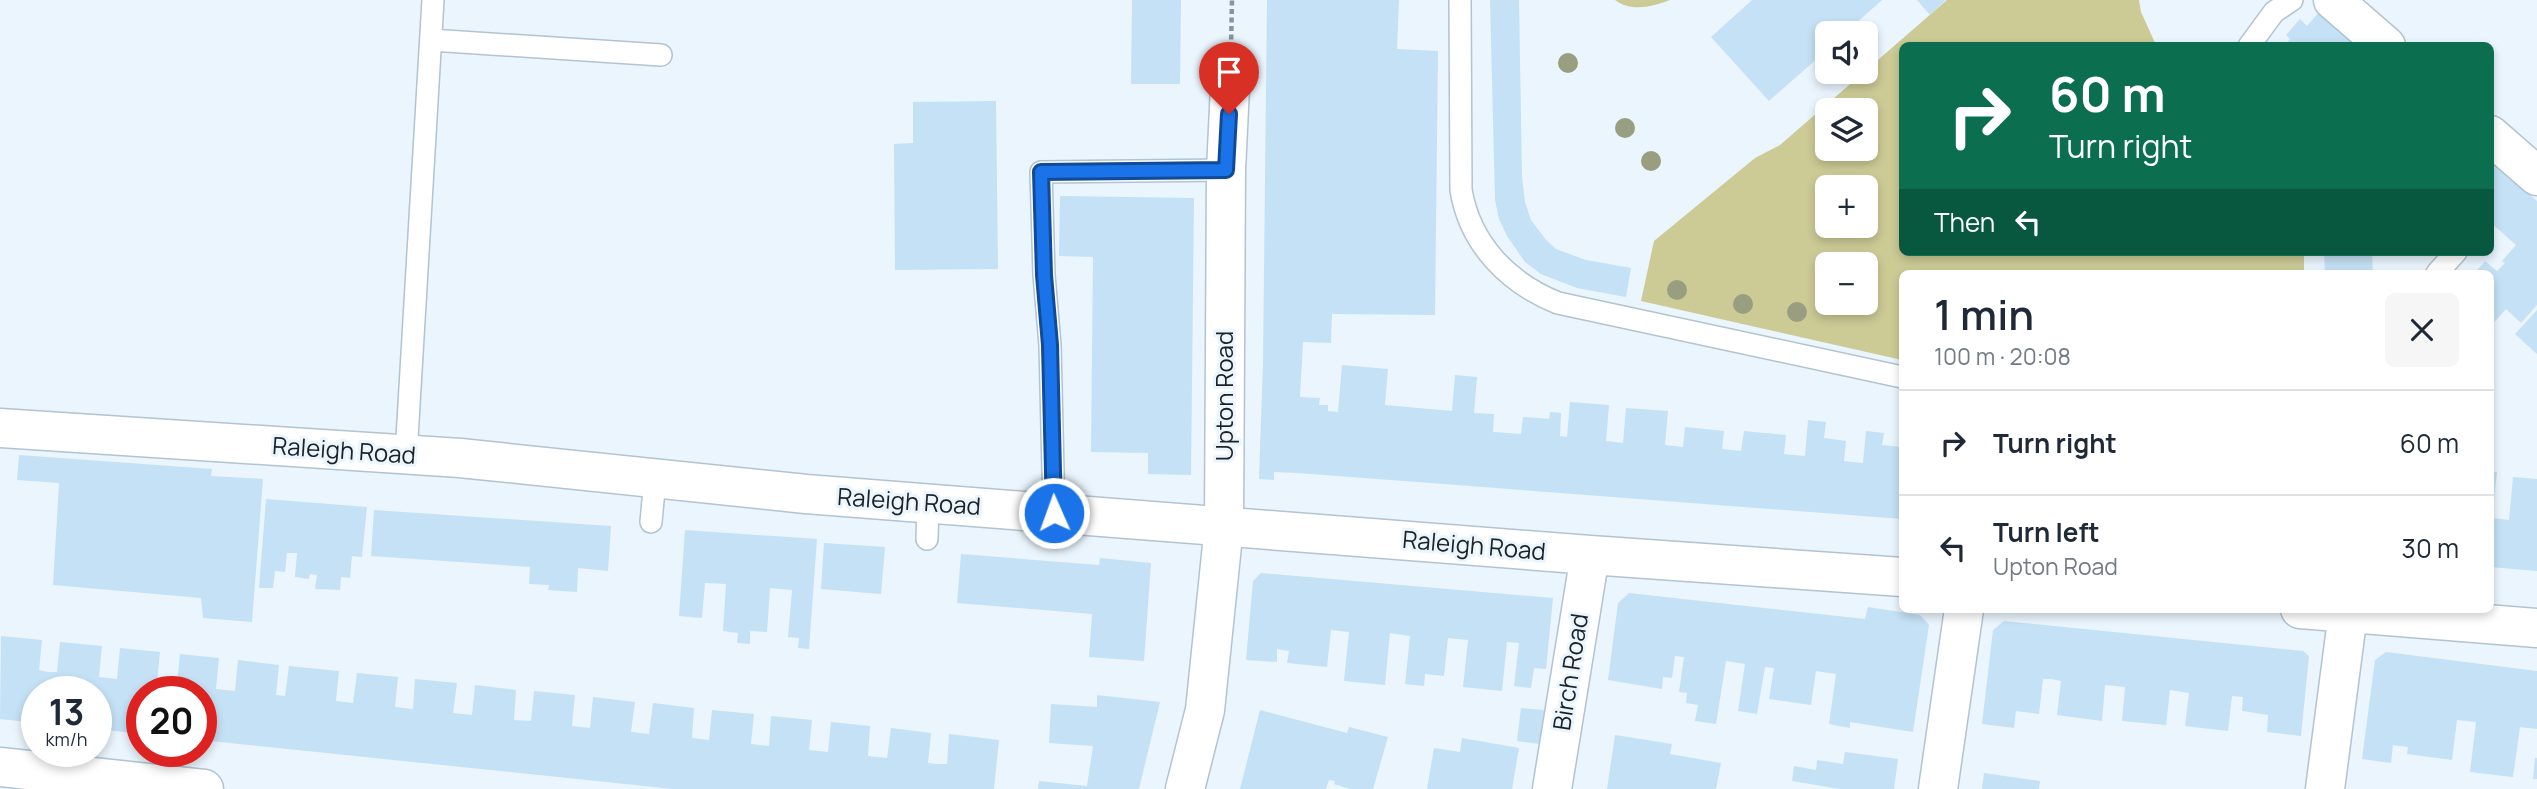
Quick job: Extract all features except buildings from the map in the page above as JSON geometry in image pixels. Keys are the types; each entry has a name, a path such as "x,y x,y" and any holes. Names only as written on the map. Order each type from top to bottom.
{"street":[{"path":"2333,0 2381,42"},
{"name":"Upton Road","path":"1185,789 1205,710 1224,526 1226,170 1230,87"},
{"path":"2494,138 2537,176"},
{"name":"Raleigh Road","path":"0,428 406,455 655,479 928,521 1054,513 1899,577"},
{"name":"Birch Road","path":"1552,789 1590,555"},
{"path":"1938,789 1963,613"},
{"path":"2325,789 2348,613 2537,628"},
{"path":"0,768 204,789"}],"lane":[{"path":"406,455 433,0"},
{"path":"1460,0 1461,190 1470,225 1481,243 1509,276 1522,286 1558,303 1899,376"},
{"path":"2252,42 2274,12 2292,0"},
{"path":"431,40 661,55"},
{"path":"1054,513 1050,345 1044,275 1041,172 1226,170"},
{"path":"2440,270 2452,256"},
{"path":"651,522 655,479"}],"path":[{"path":"1230,87 1232,0"}],"shaded area":[{"path":"1615,0 1670,0 1656,5 1634,7"},
{"path":"1947,0 2139,0 2141,12 2155,42 1899,42 1899,256 2304,256 2304,270 1899,270 1899,359 1641,301 1654,241 1755,158 1780,145 1815,115 1815,161 1878,161 1878,98 1834,98 1850,84 1878,84 1878,60"}],"route":[{"path":"1054,513 1050,345 1044,275 1041,172 1226,170 1229,114"}]}
